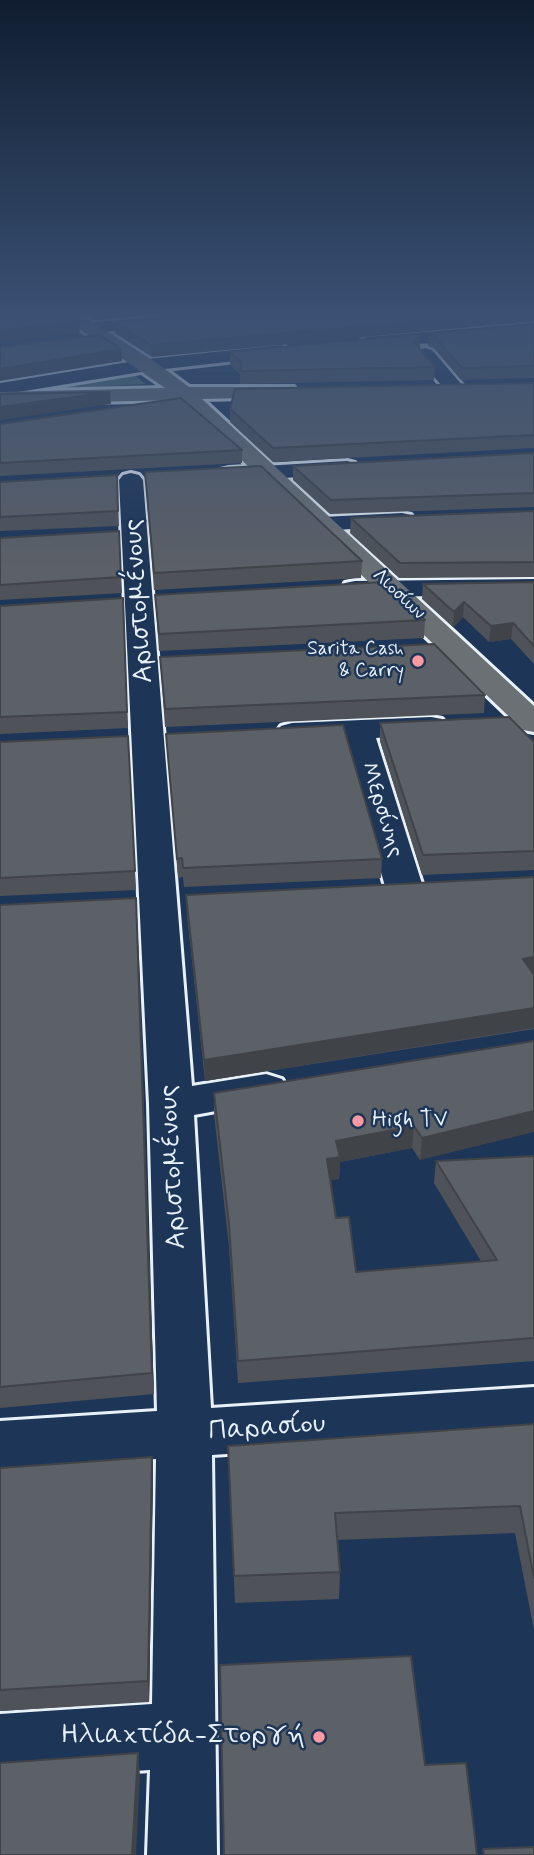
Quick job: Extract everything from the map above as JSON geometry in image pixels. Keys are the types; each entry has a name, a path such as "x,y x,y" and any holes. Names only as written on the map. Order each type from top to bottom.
{"main road":[{"name":"Λιοσίων","path":"190,399 533,723"}],"street":[{"path":"93,416 180,399"},
{"path":"211,476 371,467"},
{"name":"Αριστομένους","path":"131,480 121,536 158,663 147,740 176,902 171,1104 186,1434 182,1855"},
{"path":"322,524 424,520"},
{"path":"324,591 534,587"},
{"path":"413,649 455,648"},
{"path":"495,723 533,723"},
{"path":"260,734 454,725"},
{"name":"Μερσίνης","path":"357,730 405,890"},
{"path":"365,892 443,888"},
{"path":"119,904 176,902"},
{"path":"171,1104 301,1084"},
{"name":"Παρασίου","path":"0,1445 534,1410"},
{"path":"0,1747 184,1735"}],"building":[{"path":"0,399 62,399 0,407"},
{"path":"182,399 242,450 0,463 0,424"},
{"path":"233,399 534,399 534,435 273,448 230,409"},
{"path":"534,453 534,493 331,500 293,466"},
{"path":"261,466 362,561 154,573 145,472"},
{"path":"117,475 118,511 0,517 0,482"},
{"path":"534,511 534,562 400,563 351,518"},
{"path":"119,531 121,577 0,585 0,538"},
{"path":"384,582 425,620 159,634 155,595"},
{"path":"534,582 534,646 513,623 491,626 464,602 454,612 423,584"},
{"path":"123,598 127,712 0,717 0,606"},
{"path":"434,644 485,695 165,709 160,657"},
{"path":"509,717 534,742 534,851 423,855 380,723"},
{"path":"343,725 382,859 183,868 182,858 177,859 166,734"},
{"path":"128,736 135,871 0,878 0,742"},
{"path":"534,877 534,957 523,959 534,975 534,1008 204,1060 186,895"},
{"path":"136,898 152,1373 0,1387 0,905"},
{"path":"534,1041 534,1111 422,1138 414,1126 336,1141 340,1157 327,1159 336,1218 349,1217 356,1272 497,1260 436,1161 534,1156 534,1338 238,1361 229,1224 214,1093"},
{"path":"534,1424 534,1578 520,1506 335,1513 340,1572 234,1576 228,1446"},
{"path":"152,1457 148,1681 0,1690 0,1468"},
{"path":"411,1656 425,1765 466,1763 477,1855 224,1855 220,1665"},
{"path":"138,1753 132,1855 0,1855 0,1763"},
{"path":"534,1847 534,1855 484,1855 483,1849"}],"place":[{"name":"Sarita Cash & Carry","path":"418,661"},
{"name":"High TV","path":"358,1121"},
{"name":"Ηλιαχτίδα-Στοργή","path":"319,1737"}]}
